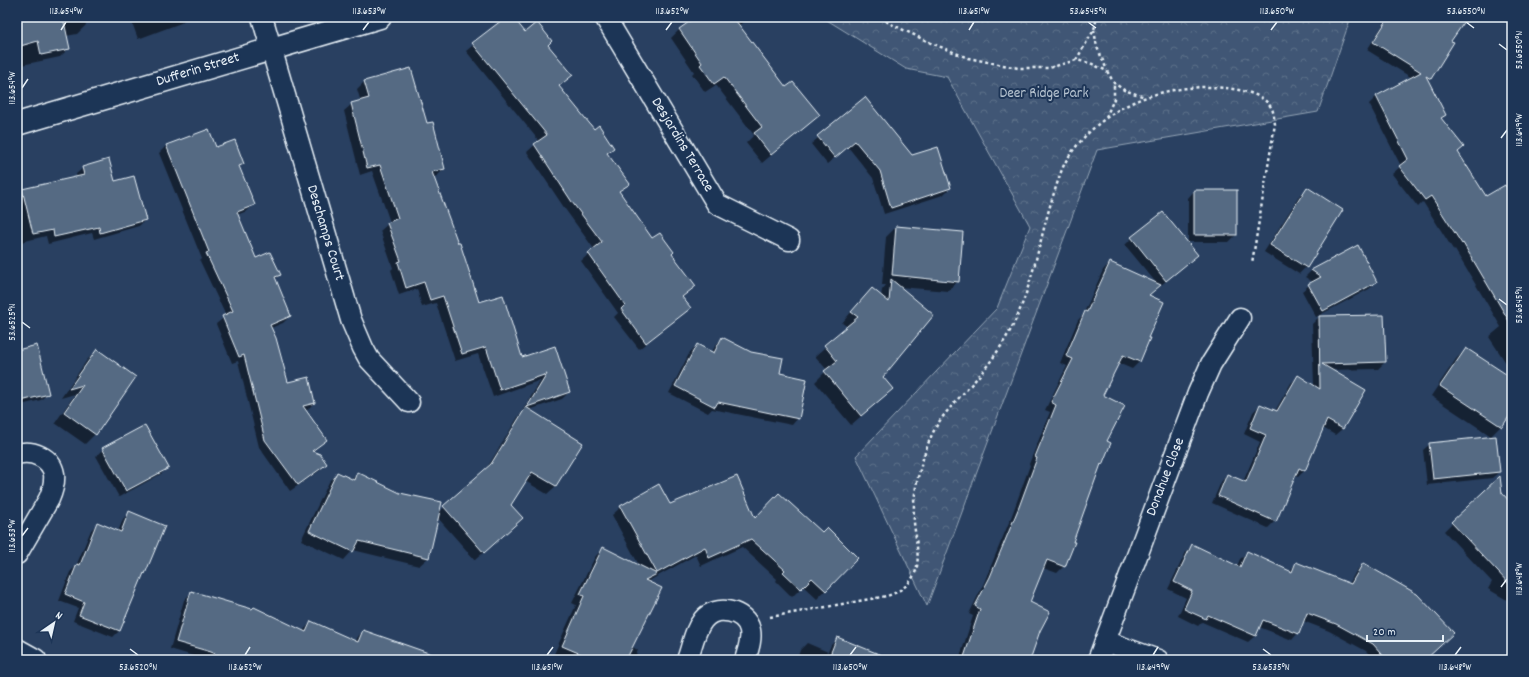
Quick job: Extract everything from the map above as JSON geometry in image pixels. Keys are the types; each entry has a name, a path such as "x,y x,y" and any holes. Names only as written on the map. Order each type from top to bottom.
{"street":[{"name":"Deschamps Court","path":"262,17 353,325 369,358 409,402"},
{"name":"Dufferin Street","path":"17,124 380,17"},
{"name":"Desjardins Terrace","path":"605,17 717,204 789,240"},
{"name":"Donahue Close","path":"1098,660 1198,393 1211,364 1240,318"},
{"path":"17,454 24,452 33,453 40,456 46,461 54,474 49,499 17,554"},
{"path":"687,660 697,630 703,618 712,613 730,611 739,614 746,620 750,629 751,638 745,660"},
{"path":"1105,641 1158,660"},
{"path":"17,650 35,660"}],"path":[{"path":"882,17 890,23 931,43 968,58 1018,68 1049,68 1076,60 1090,63 1107,71"},
{"path":"1076,60 1094,30 1097,17"},
{"path":"1094,30 1097,47 1107,71 1114,83 1124,90 1145,97"},
{"path":"1106,118 1114,99 1114,83"},
{"path":"746,620 887,596 897,592 907,585 916,572 918,560 914,520 915,494 920,470 927,448 941,419 984,370 998,351 1010,330 1026,294 1047,217 1065,162 1089,132 1106,118 1126,105 1145,97 1178,88 1205,87 1232,89 1252,94 1267,102 1272,110 1275,124 1252,263"}],"green space":[{"name":"Deer Ridge Park","path":"822,17 1351,17 1318,112 1097,150 927,606 856,456 997,308 1030,226 947,77 906,69"}],"building":[{"path":"17,17 63,17 70,49 41,55 38,41 17,47"},
{"path":"506,17 513,17 525,32 537,22 552,41 548,45 573,75 559,86 594,129 599,125 614,148 607,153 630,184 619,191 652,238 660,233 674,252 672,254 696,286 682,297 691,308 646,343 621,309 625,305 588,253 602,242 572,202 534,144 547,135 472,43"},
{"path":"696,17 733,17 786,87 793,82 820,115 771,155 754,133 762,127 724,77 714,84 700,65 702,63 679,29"},
{"path":"1389,17 1468,17 1451,41 1454,42 1431,79 1426,76 1446,115 1441,118 1464,147 1458,152 1486,196 1505,185 1512,196 1512,326 1463,243 1462,244 1431,196 1425,200 1399,166 1408,159 1376,96 1421,72 1373,42"},
{"path":"411,68 427,123 433,122 445,169 432,172 458,243 460,243 479,302 503,295 522,357 555,346 570,392 527,407 547,374 500,390 486,347 462,354 443,296 430,300 424,282 406,288 398,262 401,261 387,223 398,218 380,165 367,168 351,103 369,98 364,81"},
{"path":"865,97 912,155 938,147 951,188 891,208 880,171 855,141 835,158 817,136"},
{"path":"209,129 216,147 235,140 244,164 239,166 255,205 237,212 256,258 270,252 281,275 275,277 291,316 270,325 276,338 288,382 309,377 315,403 303,406 327,440 312,451 320,454 327,464 298,485 265,440 244,355 239,357 222,316 233,311 206,253 209,252 166,145"},
{"path":"109,159 115,181 134,176 146,220 100,233 99,227 54,237 53,230 33,234 22,189 84,175 82,167"},
{"path":"1307,187 1343,210 1307,268 1270,245"},
{"path":"1194,190 1237,190 1237,235 1194,235"},
{"path":"1163,212 1198,255 1166,281 1131,237"},
{"path":"896,226 963,232 959,282 892,275"},
{"path":"1358,245 1377,282 1323,311 1308,284 1321,277 1311,270"},
{"path":"1110,262 1161,285 1149,295 1164,302 1148,338 1150,338 1140,362 1123,355 1103,395 1125,406 1107,441 1111,443 1102,465 1101,464 1065,567 1047,560 1030,602 1050,612 1040,631 1030,660 963,660 980,609 975,606 990,577 1019,507 1037,458 1035,457 1056,405 1051,402 1073,359 1066,356 1085,311 1087,312"},
{"path":"891,279 934,315 883,377 893,389 861,416 824,371 837,361 824,345 858,317 851,312 872,288 889,302"},
{"path":"1384,315 1386,362 1322,364 1366,390 1343,429 1327,420 1305,471 1299,468 1276,522 1218,496 1227,474 1246,482 1266,435 1250,428 1260,404 1277,411 1298,375 1320,389 1319,316"},
{"path":"722,337 751,352 783,358 780,373 807,379 799,419 718,402 715,407 675,386 697,344 714,353"},
{"path":"37,345 49,394 17,402 17,350"},
{"path":"1466,348 1512,378 1512,412 1502,427 1440,386"},
{"path":"97,349 136,377 96,435 64,412 83,385 69,389"},
{"path":"526,407 583,443 556,486 532,472 511,505 523,518 484,553 443,506 491,464"},
{"path":"145,425 169,468 126,491 102,448"},
{"path":"1496,436 1500,472 1433,479 1429,443"},
{"path":"337,472 354,480 357,472 400,493 442,502 429,558 359,541 353,552 309,531"},
{"path":"737,476 755,518 779,493 822,532 827,527 858,558 826,591 812,578 801,589 783,572 785,570 751,539 709,558 705,547 657,573 620,506 659,484 670,504"},
{"path":"1500,476 1502,493 1512,504 1512,587 1451,522"},
{"path":"129,511 165,526 120,631 79,615 84,602 65,594 77,564 80,565 97,522 121,532"},
{"path":"1192,544 1240,567 1247,551 1292,572 1296,562 1351,584 1363,563 1417,594 1454,633 1425,660 1387,660 1373,644 1336,624 1307,613 1299,634 1263,620 1256,636 1208,615 1206,619 1184,609 1192,591 1174,582"},
{"path":"603,547 657,574 645,580 662,588 626,660 595,660 562,646 584,596 580,594"},
{"path":"191,591 252,609 254,607 306,632 311,621 358,642 363,630 440,657 440,660 229,660 211,652 176,642"},
{"path":"837,637 891,659 891,660 828,660"}]}
